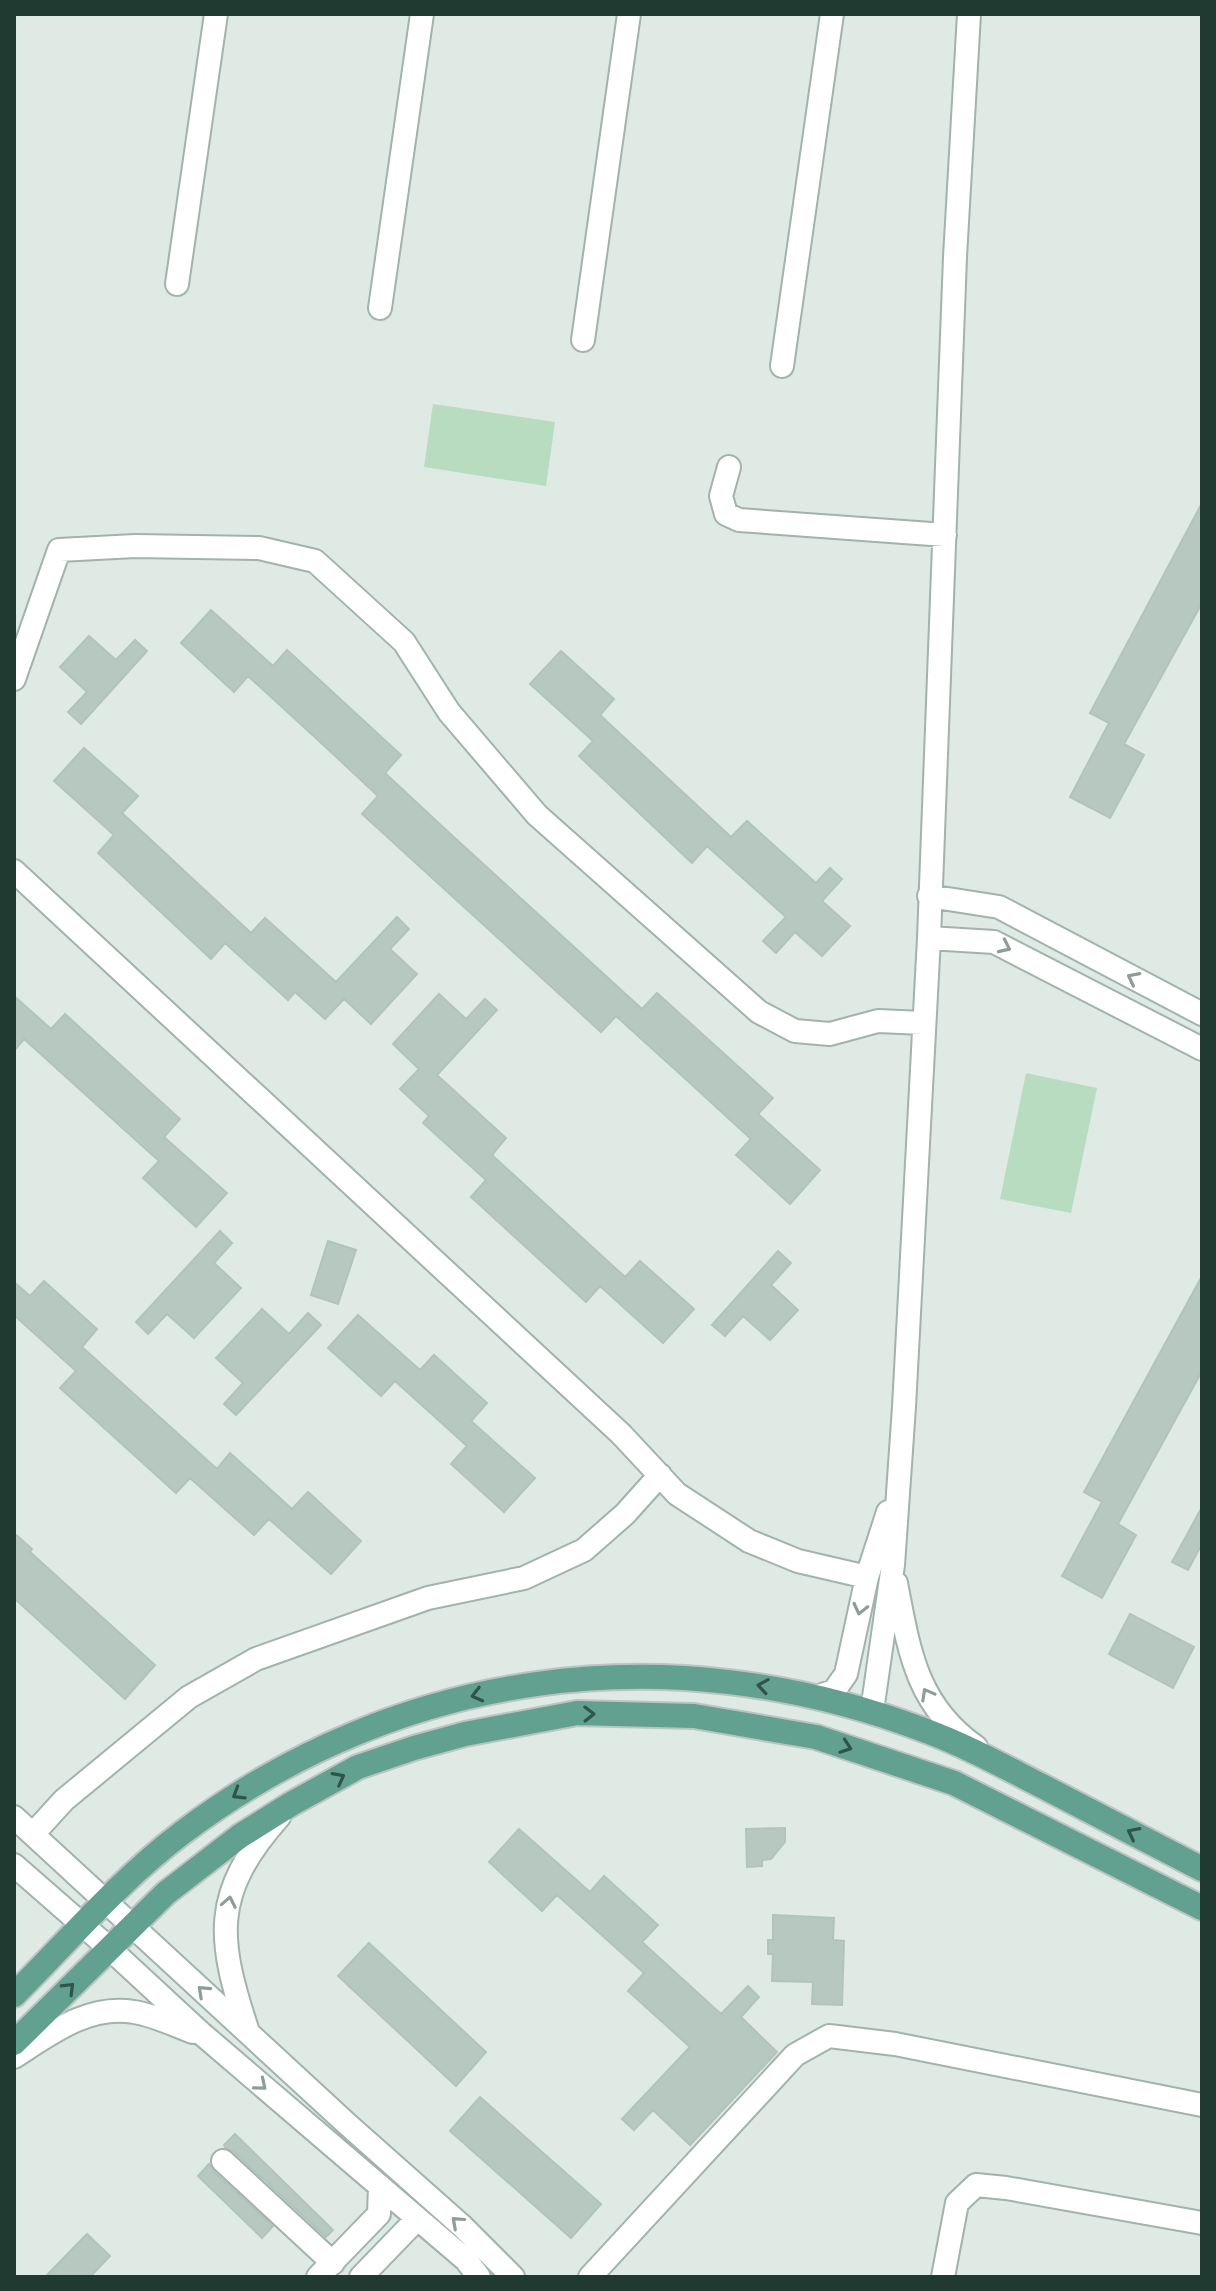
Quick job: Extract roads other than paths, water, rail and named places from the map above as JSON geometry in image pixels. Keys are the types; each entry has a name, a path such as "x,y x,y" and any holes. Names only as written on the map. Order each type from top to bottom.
{"main road":[{"path":"14,1995 130,1876 181,1833 279,1769 329,1743 431,1706 490,1691 545,1682 603,1677 712,1679 819,1696 872,1711 925,1730 1003,1766 1202,1869"},
{"path":"14,2043 131,1925 203,1863 291,1804 358,1767 465,1734 577,1713 694,1716 816,1737 954,1783 1202,1908"}],"street":[{"path":"177,284 216,14"},
{"path":"380,308 422,14"},
{"path":"583,340 629,14"},
{"path":"782,366 832,14"},
{"path":"872,1711 893,1565 904,1407 929,938 955,257 969,14"},
{"path":"729,467 721,496 726,514 739,520 945,535"},
{"path":"14,679 59,550 135,546 259,548 315,561 404,642 449,712 537,815 759,1012 795,1031 830,1034 878,1021 923,1023"},
{"path":"14,871 621,1434 677,1494 749,1541 798,1561 867,1577"},
{"path":"929,896 999,907 1202,1014"},
{"path":"929,938 994,942 1202,1049"},
{"path":"33,1834 64,1800 189,1697 256,1659 428,1598 524,1578 584,1550 625,1514 660,1475"},
{"path":"819,1696 834,1691 846,1674 867,1577 898,1481"},
{"path":"893,1565 909,1654 930,1701 945,1721 968,1742 1003,1766"},
{"path":"248,2033 229,1975 227,1913 232,1889 244,1861 291,1804"},
{"path":"14,1817 462,2226 513,2277"},
{"path":"14,1865 202,2034 466,2260 479,2277"},
{"path":"14,2057 75,2020 116,2010 137,2012 202,2034"},
{"path":"590,2277 795,2055 829,2036 895,2044 1202,2105"},
{"path":"223,2161 326,2270 379,2214 380,2186"},
{"path":"943,2277 957,2203 976,2185 1202,2223"},
{"path":"361,2277 417,2219"}]}
